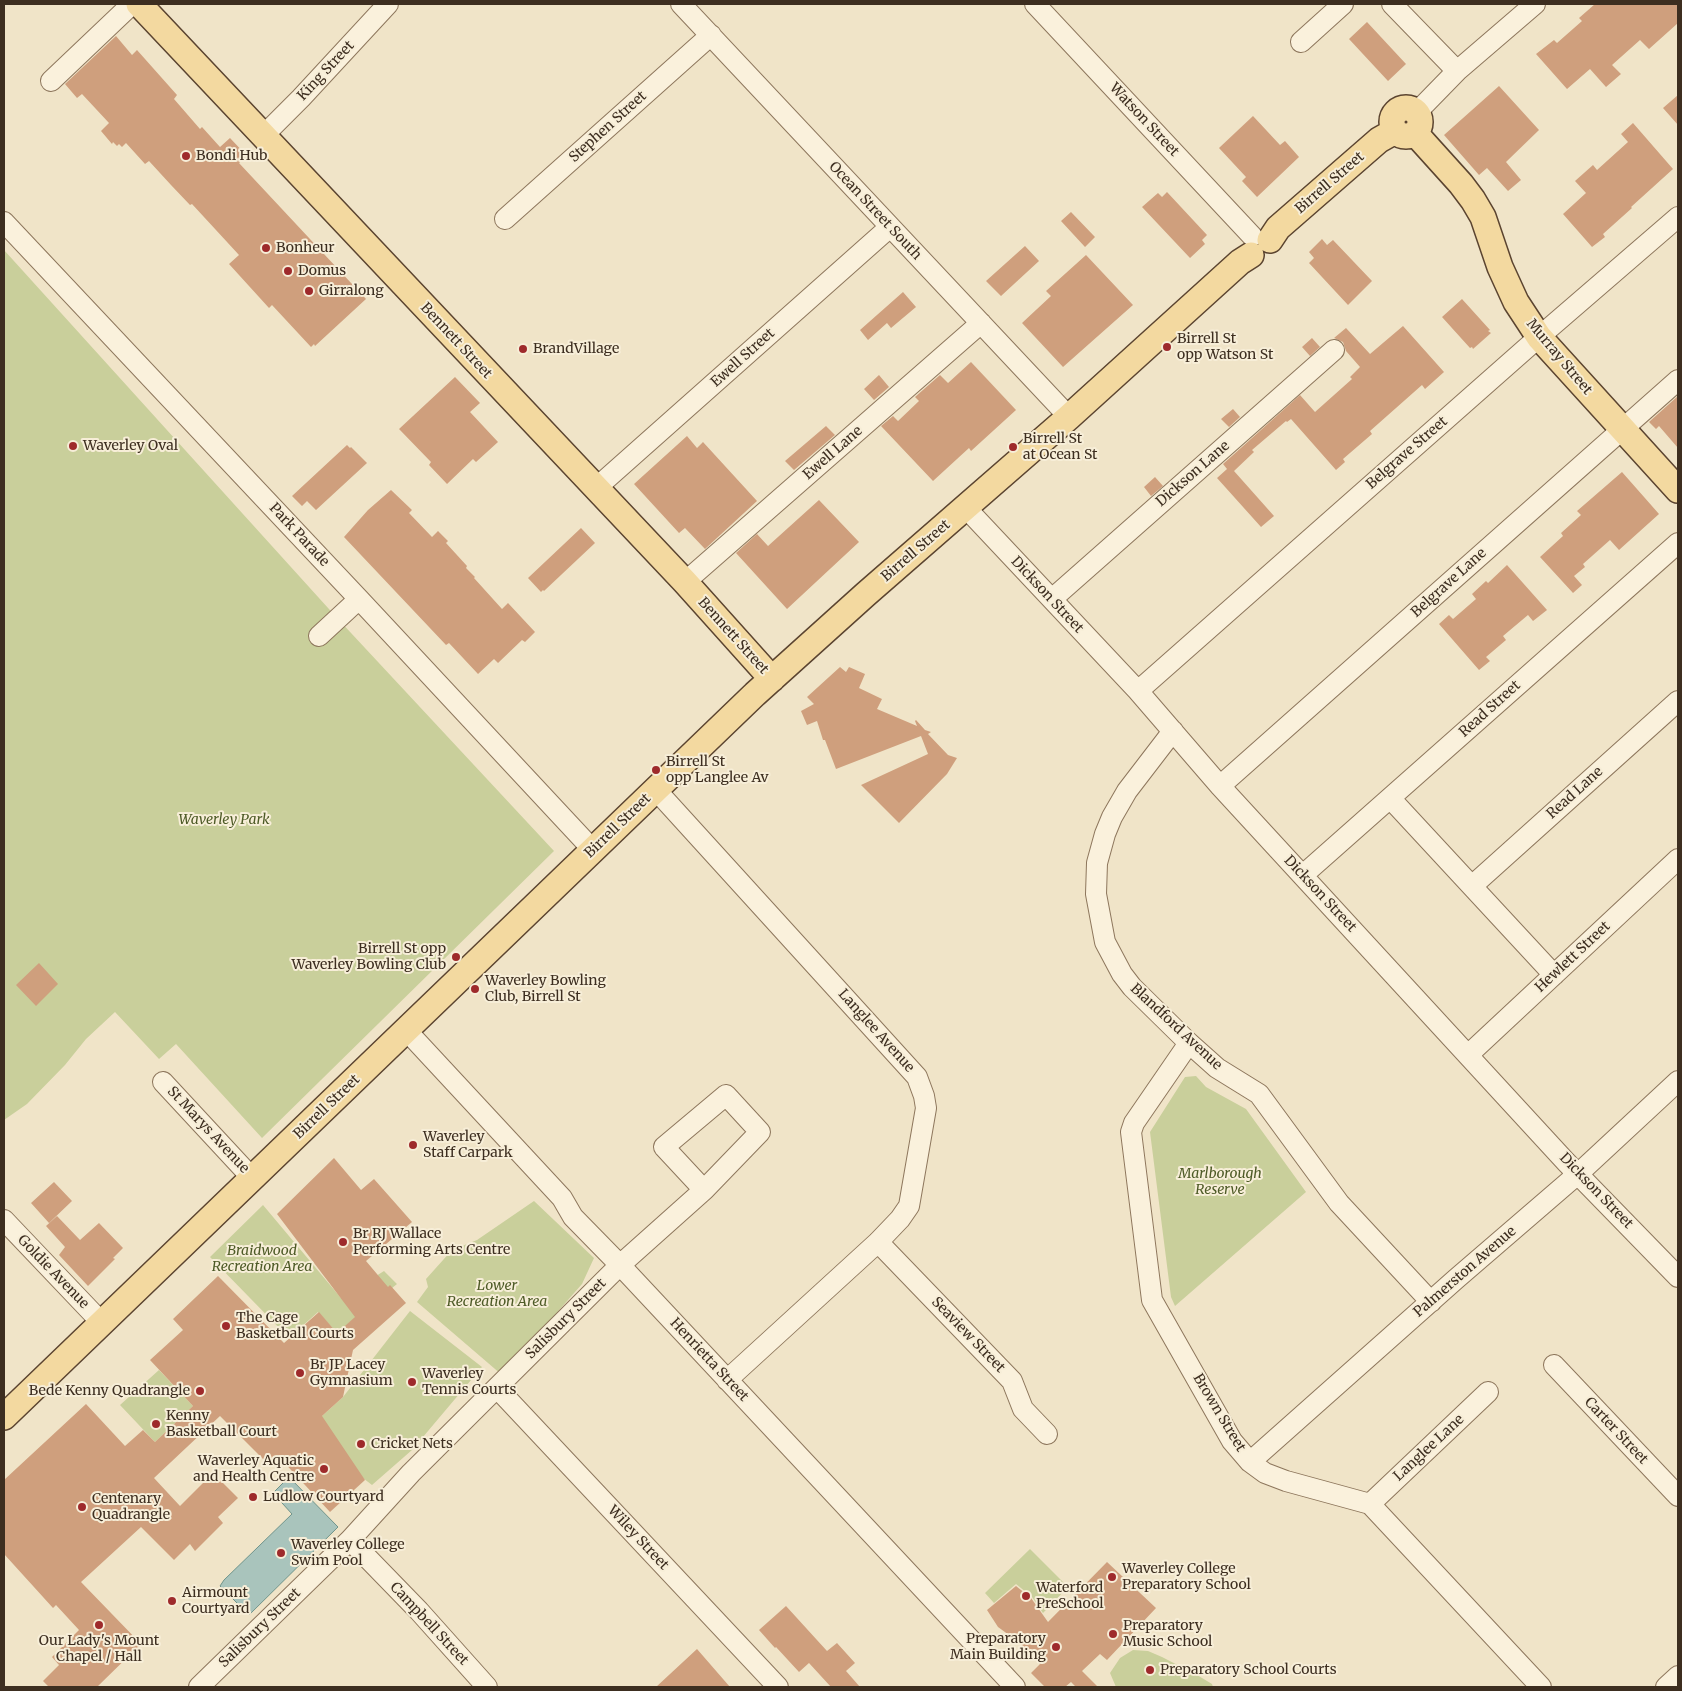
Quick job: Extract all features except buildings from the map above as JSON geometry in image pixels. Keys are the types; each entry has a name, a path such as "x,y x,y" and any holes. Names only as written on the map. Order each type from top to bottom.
{"main road":[{"name":"Bennett Street","path":"143,6 263,136 684,582 772,679"},
{"name":"Birrell Street","path":"4,1417 772,679 859,600 1069,417 1258,244 1379,140 1409,125"},
{"name":"Murray Street","path":"1409,125 1462,184 1473,200 1483,218 1500,266 1516,302 1539,337 1678,490"}],"street":[{"name":"King Street","path":"263,136 388,4"},
{"name":"Ocean Street South","path":"681,4 1069,417"},
{"name":"Watson Street","path":"1035,4 1258,244"},
{"path":"1301,42 1343,4"},
{"path":"1392,4 1457,71"},
{"name":"Birrell Street","path":"1409,125 1457,71 1535,4"},
{"path":"51,81 143,6"},
{"name":"Stephen Street","path":"505,219 711,35"},
{"name":"Belgrave Street","path":"1138,691 1539,337 1678,217"},
{"name":"Park Parade","path":"4,222 359,598 593,850"},
{"name":"Ewell Street","path":"596,489 890,227"},
{"name":"Ewell Lane","path":"684,582 981,323"},
{"name":"Dickson Lane","path":"1052,599 1334,350"},
{"name":"Belgrave Lane","path":"1220,786 1678,380"},
{"name":"Dickson Street","path":"966,508 1138,691 1220,786 1566,1162 1678,1277"},
{"name":"Read Street","path":"1303,875 1678,543"},
{"path":"319,636 359,598"},
{"name":"Read Lane","path":"1472,886 1678,701"},
{"name":"Blandford Avenue","path":"1172,731 1127,791 1112,817 1100,849 1096,894 1102,932 1109,949 1122,974 1132,987 1189,1043 1217,1068 1259,1094 1338,1203 1431,1302"},
{"name":"Langlee Avenue","path":"656,790 917,1077 926,1108 909,1206 900,1219 878,1242 727,1380"},
{"path":"1390,798 1554,974"},
{"name":"Hewlett Street","path":"1468,1055 1678,859"},
{"name":"Henrietta Street","path":"406,1030 562,1198 573,1218 620,1265 1015,1687"},
{"name":"Brown Street","path":"1189,1043 1134,1123 1131,1132 1152,1300 1232,1441 1250,1462 1265,1473 1286,1481 1370,1504"},
{"name":"Palmerston Avenue","path":"1250,1462 1579,1174 1678,1081"},
{"name":"St Marys Avenue","path":"164,1082 253,1179"},
{"name":"Salisbury Street","path":"199,1687 350,1540 411,1473 620,1265 704,1190 760,1132 726,1094 664,1147 704,1190"},
{"name":"Goldie Avenue","path":"4,1220 102,1324"},
{"name":"Seaview Street","path":"878,1242 1012,1381 1023,1409 1047,1434"},
{"name":"Carter Street","path":"1554,1365 1678,1496"},
{"name":"Wiley Street","path":"497,1388 778,1687"},
{"name":"Langlee Lane","path":"1370,1504 1488,1392"},
{"path":"1370,1504 1541,1687"},
{"name":"Campbell Street","path":"350,1540 419,1611 487,1687"},
{"path":"1666,1687 1678,1676"}],"green space":[{"name":"Waverley Park","path":"4,250 338,619 554,851 262,1138 176,1044 159,1059 115,1012 86,1039 65,1065 27,1104 4,1120"},
{"name":"Marlborough Reserve","path":"1196,1076 1206,1087 1246,1109 1306,1192 1175,1306 1171,1297 1150,1132 1185,1077"},
{"name":"Lower Recreation Area","path":"534,1201 594,1258 582,1284 502,1375 417,1302 428,1287 426,1279 452,1250 477,1240"},
{"name":"Braidwood Recreation Area","path":"263,1205 341,1298 384,1271 397,1284 337,1333 318,1312 289,1338 210,1257"},
{"name":"Waverley Tennis Courts","path":"410,1311 482,1367 412,1450 372,1485 311,1438 322,1416 343,1397"},
{"name":"Kenny Basketball Court","path":"159,1370 193,1406 155,1442 120,1405"},
{"path":"1030,1549 1068,1587 1043,1613 1032,1597 1016,1584 994,1603 985,1593"},
{"name":"Preparatory School Courts","path":"1133,1650 1148,1651 1162,1657 1197,1675 1212,1684 1213,1687 1116,1687 1110,1673 1120,1658"}],"water":[{"name":"Waverley College Swim Pool","path":"289,1477 338,1527 249,1615 220,1586 292,1514 273,1493"}],"place":[{"name":"Bondi Hub","path":"186,156"},
{"name":"Bonheur","path":"266,248"},
{"name":"Domus","path":"288,271"},
{"name":"Girralong","path":"309,291"},
{"name":"Birrell St opp Watson St","path":"1167,347"},
{"name":"BrandVillage","path":"523,349"},
{"name":"Waverley Oval","path":"73,446"},
{"name":"Birrell St at Ocean St","path":"1013,447"},
{"name":"Birrell St opp Langlee Av","path":"656,770"},
{"name":"Birrell St opp Waverley Bowling Club","path":"456,957"},
{"name":"Waverley Bowling Club, Birrell St","path":"475,989"},
{"name":"Waverley Staff Carpark","path":"413,1145"},
{"name":"Br RJ Wallace Performing Arts Centre","path":"343,1242"},
{"name":"The Cage Basketball Courts","path":"226,1326"},
{"name":"Br JP Lacey Gymnasium","path":"300,1373"},
{"name":"Waverley Tennis Courts","path":"412,1382"},
{"name":"Bede Kenny Quadrangle","path":"200,1391"},
{"name":"Kenny Basketball Court","path":"156,1424"},
{"name":"Cricket Nets","path":"361,1444"},
{"name":"Waverley Aquatic and Health Centre","path":"324,1469"},
{"name":"Ludlow Courtyard","path":"253,1497"},
{"name":"Centenary Quadrangle","path":"82,1507"},
{"name":"Waverley College Swim Pool","path":"281,1553"},
{"name":"Waverley College Preparatory School","path":"1112,1577"},
{"name":"Waterford PreSchool","path":"1026,1596"},
{"name":"Airmount Courtyard","path":"172,1601"},
{"name":"Our Lady's Mount Chapel / Hall","path":"99,1625"},
{"name":"Preparatory Music School","path":"1113,1634"},
{"name":"Preparatory Main Building","path":"1056,1647"},
{"name":"Preparatory School Courts","path":"1150,1670"}]}
